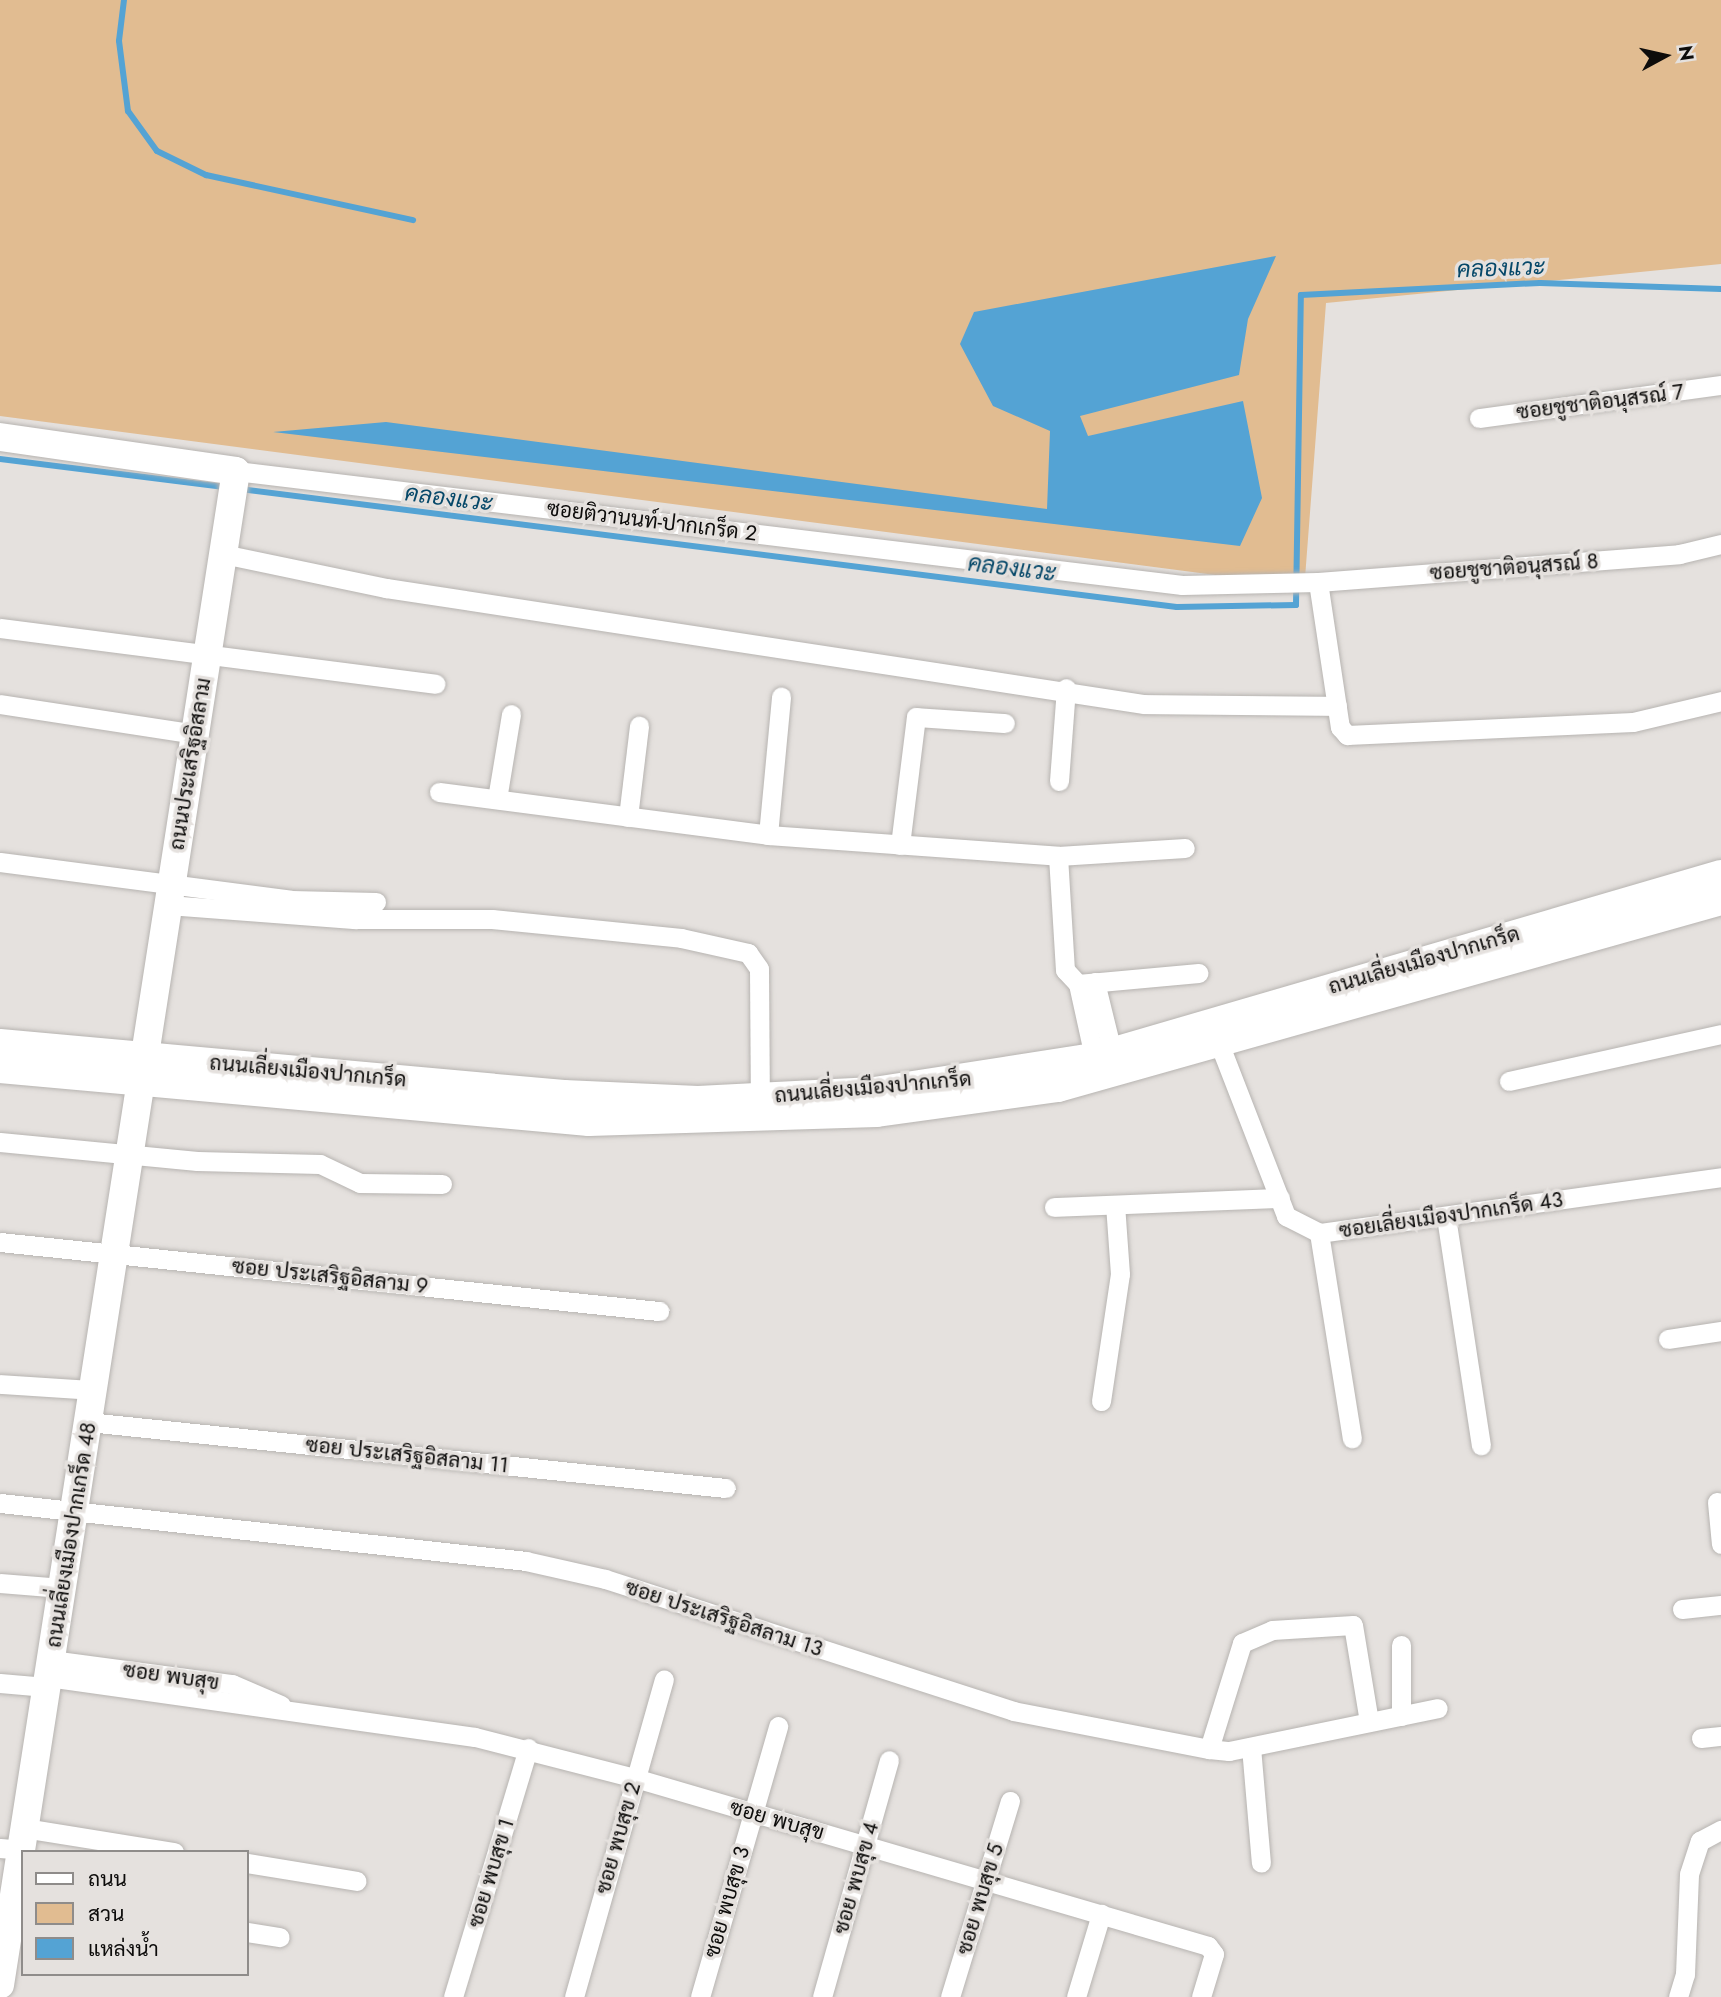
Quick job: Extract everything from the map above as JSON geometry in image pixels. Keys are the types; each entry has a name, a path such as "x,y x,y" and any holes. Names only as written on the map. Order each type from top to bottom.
{"main road":[{"name":"ซอยติวานนท์-ปากเกร็ด 2","path":"0,437 234,483"},
{"name":"ถนนประเสริฐอิสลาม","path":"140,1084 234,483"},
{"name":"ถนนเลี่ยงเมืองปากเกร็ด","path":"0,1043 564,1094 760,1097 874,1091 1103,1054 1721,874"},
{"name":"ถนนเลี่ยงเมืองปากเกร็ด","path":"0,1069 140,1084 589,1122 701,1122 877,1113 1058,1088 1721,901"},
{"name":"ถนนเลี่ยงเมืองปากเกร็ด 48","path":"0,1982 18,1897 15,1842 49,1675 140,1084"}],"street":[{"name":"ซอยชูชาติอนุสรณ์ 7","path":"1479,418 1721,385"},
{"name":"ซอยติวานนท์-ปากเกร็ด 2","path":"234,483 1182,585 1304,582"},
{"name":"ซอยชูชาติอนุสรณ์ 8","path":"1304,582 1679,554 1721,544"},
{"path":"223,554 386,588 1066,688 1144,704 1337,706"},
{"path":"1304,582 1337,706 1340,727 1354,736 1633,722 1721,701"},
{"path":"0,628 435,684"},
{"path":"1059,781 1066,688"},
{"path":"768,835 782,696"},
{"path":"0,704 195,734"},
{"path":"497,799 511,714"},
{"path":"900,845 916,717 1005,723"},
{"path":"628,817 639,726"},
{"path":"439,792 768,835 900,845 1058,856 1185,848"},
{"path":"1058,856 1065,970 1087,983 1198,973"},
{"path":"0,862 170,893 356,919 492,919 681,938 748,953 759,969 760,1097"},
{"path":"170,893 376,902"},
{"path":"1087,983 1103,1054"},
{"path":"1509,1081 1721,1034"},
{"name":"ซอยเลี่ยงเมืองปากเกร็ด 43","path":"1219,1043 1280,1198 1293,1224 1319,1233 1721,1177"},
{"path":"0,1142 129,1156 320,1164 360,1183 442,1184"},
{"path":"1054,1207 1280,1198"},
{"path":"1101,1401 1120,1274 1115,1205"},
{"path":"1446,1217 1481,1446"},
{"path":"1319,1233 1352,1438"},
{"name":"ซอย ประเสริฐอิสลาม 9","path":"0,1242 659,1311"},
{"path":"1668,1339 1721,1331"},
{"path":"0,1384 93,1390"},
{"name":"ซอย ประเสริฐอิสลาม 11","path":"88,1423 726,1488"},
{"path":"1717,1502 1721,1544"},
{"name":"ซอย ประเสริฐอิสลาม 13","path":"0,1503 75,1507 526,1561 605,1579 1013,1712 1209,1749 1251,1746 1438,1708"},
{"path":"0,1583 62,1588"},
{"path":"1682,1609 1721,1605"},
{"path":"1209,1749 1242,1643 1272,1630 1353,1625 1369,1722"},
{"path":"1401,1645 1401,1716"},
{"name":"ซอย พบสุข","path":"0,1683 49,1675 232,1684 286,1707 528,1748 1213,1948 1202,1997"},
{"name":"ซอย พบสุข 2","path":"574,1997 664,1680"},
{"name":"ซอย พบสุข 3","path":"700,1997 778,1726"},
{"path":"1700,1738 1721,1736"},
{"path":"1251,1746 1261,1863"},
{"name":"ซอย พบสุข 1","path":"453,1997 528,1748"},
{"name":"ซอย พบสุข 4","path":"822,1997 889,1760"},
{"name":"ซอย พบสุข 5","path":"950,1997 1010,1801"},
{"path":"1678,1997 1685,1974 1689,1874 1700,1841 1721,1830"},
{"path":"15,1842 142,1850"},
{"path":"248,1863 357,1881"},
{"path":"1076,1997 1101,1914"},
{"path":"248,1932 280,1937"},
{"path":"0,1996 8,1997"}],"green space":[{"path":"0,0 1721,0 1721,264 1326,303 1305,578 1223,576 0,416"}],"water":[{"path":"1276,256 1248,319 1239,375 1080,416 1088,436 1243,401 1262,498 1240,546 273,432 386,422 1047,509 1050,431 993,406 960,344 974,312"}],"waterway":[{"path":"124,0 119,41 128,111 157,151 206,175 413,220"},
{"name":"คลองแวะ","path":"240,489 1177,607 1296,605 1301,295 1540,283 1721,289"},
{"name":"คลองแวะ","path":"0,459 226,487"}]}
